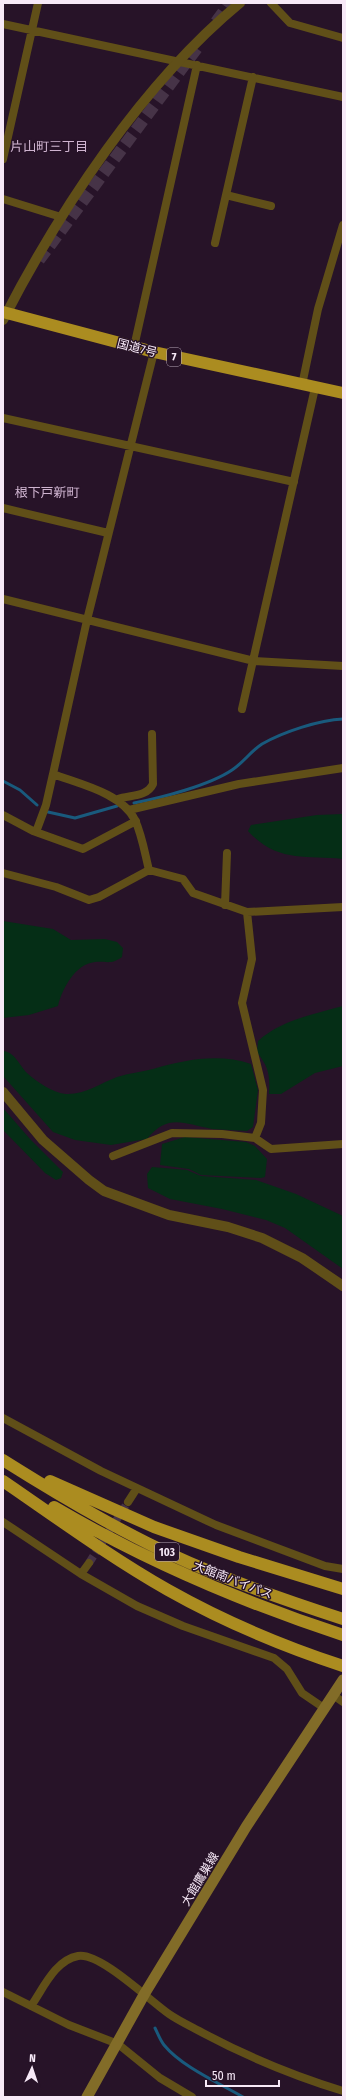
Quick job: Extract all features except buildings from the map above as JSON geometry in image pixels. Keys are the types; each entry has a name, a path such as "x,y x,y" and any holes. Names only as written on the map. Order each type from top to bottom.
{"highway":[{"name":"国道7号","path":"4,315 154,352 343,393"},
{"path":"3,1457 77,1494 154,1527 239,1557 343,1589"},
{"name":"大館南バイパス","path":"3,1460 85,1510 170,1554 257,1590 343,1619"},
{"name":"大館南バイパス","path":"3,1477 76,1520 161,1565 252,1603 343,1635"},
{"path":"3,1481 103,1550 174,1593 251,1631 343,1666"}],"main road":[{"name":"大館鷹巣線","path":"87,2097 118,2044 145,1993 246,1827 343,1680"}],"street":[{"path":"3,159 38,3"},
{"path":"4,315 61,217 119,133 177,61 240,3"},
{"path":"271,3 290,23 343,38"},
{"path":"3,24 343,97"},
{"path":"134,347 197,65"},
{"path":"215,243 253,77"},
{"path":"226,195 271,206"},
{"path":"3,199 61,217"},
{"path":"302,385 318,309 343,226"},
{"path":"36,832 46,805 87,620 154,352"},
{"path":"242,709 315,388"},
{"path":"3,418 294,482"},
{"path":"3,508 108,533"},
{"path":"3,599 254,661 343,666"},
{"path":"118,799 146,793 150,790 153,784 152,734"},
{"path":"129,810 239,784 343,768"},
{"path":"53,774 118,799 129,810 136,821 149,870"},
{"path":"3,815 36,832 83,849 136,821"},
{"path":"225,905 227,853"},
{"path":"3,873 56,888 89,900 99,897 149,870 183,879 193,893 247,912 343,907"},
{"path":"247,912 252,959 242,1003 263,1090 261,1122 255,1138"},
{"path":"3,1092 43,1140 104,1191 168,1215 228,1227 262,1238 288,1250 343,1286"},
{"path":"113,1156 172,1133 222,1134 255,1138 271,1149 343,1144"},
{"path":"3,1418 101,1471 137,1488 261,1543 325,1566 343,1569"},
{"path":"128,1502 137,1488"},
{"path":"3,1522 81,1574 137,1606 183,1626 274,1658 287,1669 302,1693 324,1708"},
{"path":"81,1574 89,1562"},
{"path":"333,1695 343,1702"},
{"path":"31,2006 57,1969 65,1962 78,1956 87,1957 98,1962 145,1993 169,2014 232,2049 304,2079 343,2091"},
{"path":"3,1992 69,2025 118,2044 160,2078 192,2097"}],"green space":[{"path":"343,814 343,859 292,856 281,853 259,841 248,831 251,825 317,815"},
{"path":"3,921 53,929 71,940 105,939 117,942 123,948 122,957 112,962 95,962 81,967 70,978 58,1006 29,1015 3,1018"},
{"path":"343,1006 343,1066 315,1073 281,1094 269,1094 268,1072 257,1052 258,1041 267,1034 287,1023 309,1015"},
{"path":"3,1051 14,1056 27,1073 40,1083 56,1092 66,1094 86,1091 111,1079 122,1076 189,1061 214,1058 251,1064 258,1090 253,1127 247,1131 212,1129 177,1122 162,1126 147,1139 111,1145 75,1140 53,1132 3,1076"},
{"path":"3,1108 30,1139 63,1172 61,1178 56,1180 45,1173 3,1130"},
{"path":"185,1137 246,1142 255,1146 267,1159 265,1177 201,1175 189,1169 160,1165 162,1144"},
{"path":"152,1167 187,1170 201,1176 256,1180 296,1194 343,1216 343,1269 285,1228 266,1220 222,1209 170,1199 148,1188 147,1174"}],"waterway":[{"path":"134,803 185,790 223,776 236,767 262,744 280,735 312,724 343,719"},
{"path":"3,781 20,790 37,805"},
{"path":"48,812 75,818 117,806"},
{"path":"155,2028 164,2045 172,2053 201,2074 243,2097"}],"tunnel":[{"path":"216,22 230,3"},
{"path":"39,260 200,44"},
{"path":"89,1563 128,1502"}],"district":[{"name":"片山町三丁目","path":"49,146"},
{"name":"根下戸新町","path":"47,492"}]}
